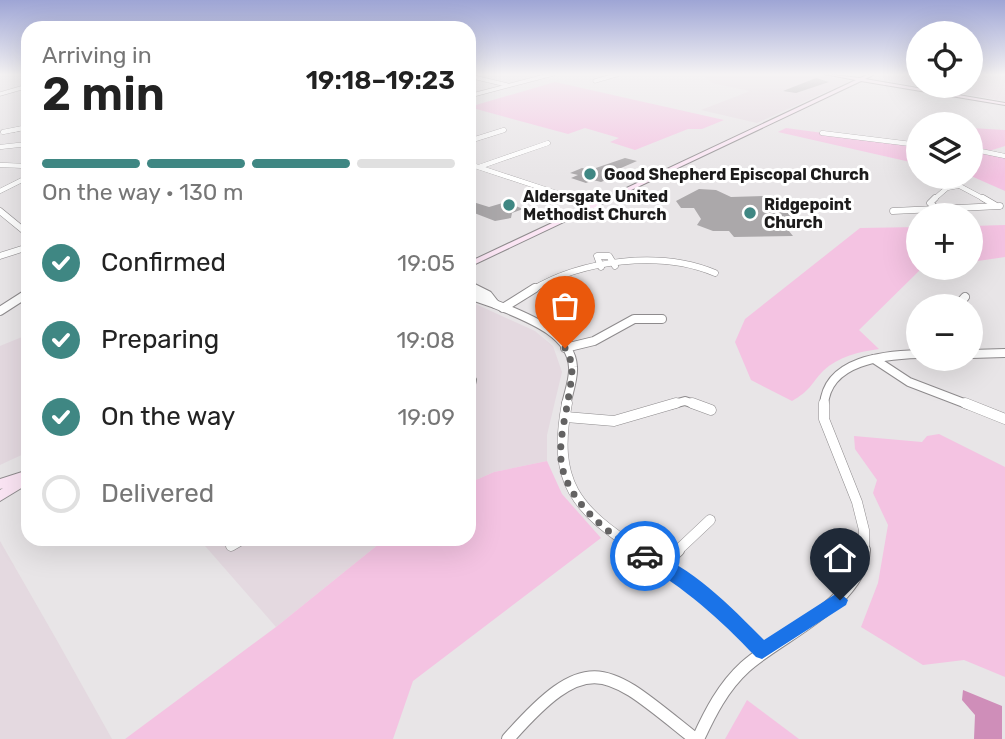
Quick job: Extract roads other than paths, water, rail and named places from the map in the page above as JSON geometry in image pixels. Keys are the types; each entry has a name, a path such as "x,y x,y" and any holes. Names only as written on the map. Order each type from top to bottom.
{"main road":[{"path":"476,262 780,125 811,108"},
{"path":"0,484 21,478"},
{"path":"0,496 21,481"}],"street":[{"path":"2,130 21,128"},
{"path":"2,130 12,137 14,145"},
{"path":"476,139 503,130"},
{"path":"813,132 906,143"},
{"path":"479,167 548,143"},
{"path":"0,147 21,144"},
{"path":"983,151 1005,156"},
{"path":"0,165 21,166"},
{"path":"476,166 595,206"},
{"path":"0,191 21,180"},
{"path":"930,203 946,189"},
{"path":"964,189 1003,207"},
{"path":"983,208 1003,207"},
{"path":"892,211 906,210"},
{"path":"0,211 21,228"},
{"path":"0,256 21,249"},
{"path":"601,267 597,256 601,255 609,256 615,266"},
{"path":"499,306 576,270 686,262 715,273"},
{"path":"476,289 488,295 499,306"},
{"path":"476,298 547,329 565,348 573,367 561,457 573,489 615,536 718,605 762,651"},
{"path":"0,311 21,300"},
{"path":"565,348 594,341 634,319 662,319"},
{"path":"983,354 1005,353"},
{"path":"508,739 539,704 571,679 584,675 616,679 696,739 730,682 762,651 840,600 860,564 864,531 822,407 832,379 851,366 874,359 906,355"},
{"path":"874,359 909,383 1005,419"},
{"path":"566,417 614,421 685,401 711,410"},
{"path":"662,565 710,520"}],"place":[{"name":"Good Shepherd Episcopal Church","path":"590,174"},
{"name":"Aldersgate United Methodist Church","path":"509,205"},
{"name":"Ridgepoint Church","path":"750,213"}]}
